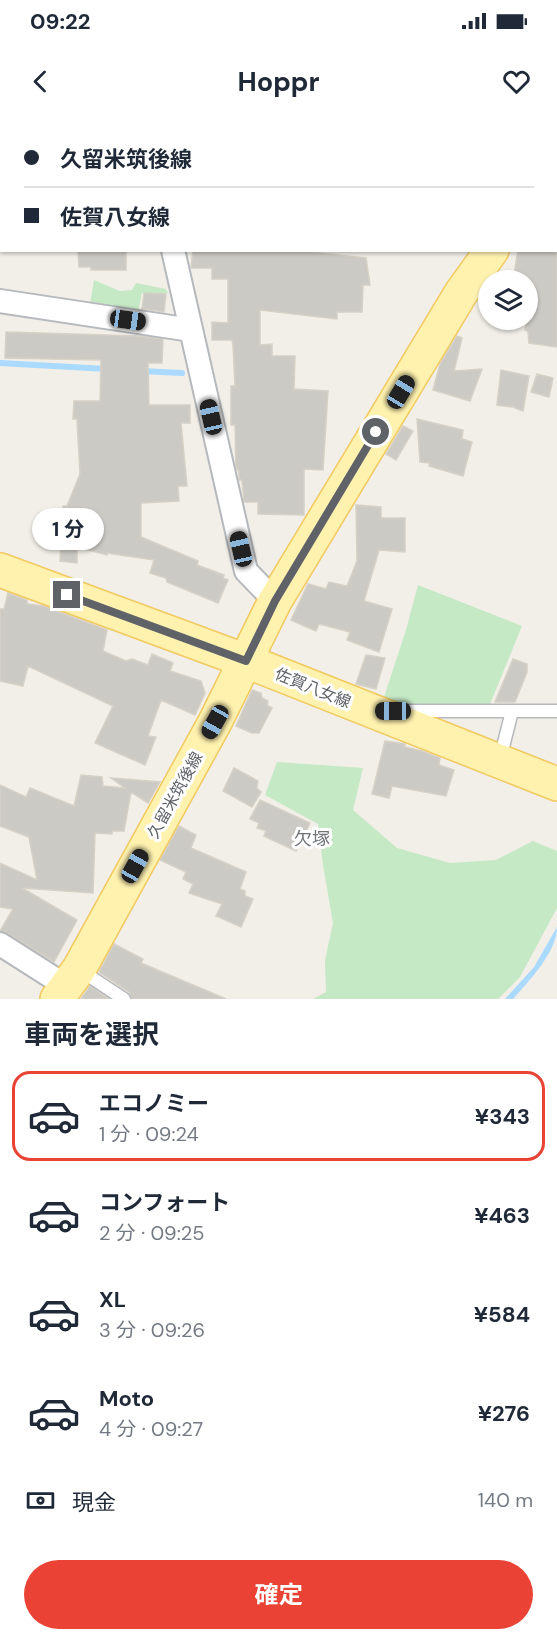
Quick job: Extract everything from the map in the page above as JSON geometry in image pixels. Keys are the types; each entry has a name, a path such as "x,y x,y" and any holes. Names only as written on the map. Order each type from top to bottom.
{"main road":[{"name":"久留米筑後線","path":"67,985 215,722 275,601 455,303 491,252"},
{"name":"佐賀八女線","path":"0,570 246,661 557,784"}],"street":[{"path":"173,252 246,571 275,601"},
{"path":"0,301 191,330"},
{"path":"0,944 67,985"}],"lane":[{"path":"369,711 557,711"},
{"path":"499,762 512,711"},
{"path":"67,985 124,999"}],"green space":[{"path":"94,280 120,291 132,290 136,283 166,289 168,293 142,293 138,312 90,304"},
{"path":"418,585 522,626 490,704 403,705 384,697"},
{"path":"277,762 363,768 353,810 397,848 450,863 496,860 533,841 557,851 557,908 520,977 498,999 313,999 326,992 325,960 333,923 318,824 265,795"}],"water":[{"path":"557,927 556,937 541,966 513,999 505,999 534,967"}],"building":[{"path":"78,252 126,252 126,270 91,270 91,267 79,267"},
{"path":"193,252 310,252 366,258 370,285 363,285 362,312 337,312 337,319 260,310 260,345 272,344 272,356 295,356 294,389 328,391 323,470 304,469 304,515 258,514 258,502 244,502 242,480 239,480 236,467 235,425 231,425 231,386 235,386 233,345 232,340 212,340 212,322 228,323 228,279 212,279 212,268 191,268"},
{"path":"518,252 557,253 557,347 529,343 528,332 525,330 538,330 538,270 515,270"},
{"path":"144,293 166,294 164,312 142,309"},
{"path":"6,332 138,336 163,339 162,363 148,363 149,405 190,405 190,423 181,423 187,486 178,486 179,501 141,503 141,537 198,561 197,565 224,575 223,578 228,580 218,603 167,582 166,578 150,573 154,560 107,553 107,555 77,547 77,563 60,561 63,506 67,506 80,474 77,419 73,419 74,401 100,401 101,360 5,358"},
{"path":"457,336 462,338 454,371 482,369 470,401 433,390 440,364"},
{"path":"501,370 529,376 523,411 497,405"},
{"path":"537,374 553,378 549,397 531,392"},
{"path":"417,419 463,430 462,439 472,442 463,476 429,466 430,463 420,462"},
{"path":"403,426 413,431 396,460 386,454"},
{"path":"356,505 381,507 381,518 405,518 405,552 379,550 364,601 392,609 379,652 347,640 350,632 319,624 316,631 291,620 308,584 326,589 329,582 347,586 357,561"},
{"path":"8,593 27,600 27,604 44,606 107,630 103,651 126,661 132,659 148,665 152,654 173,663 170,671 201,681 205,693 195,715 161,700 148,736 156,737 145,765 95,743 113,706 28,666 23,686 0,681 0,609 4,609"},
{"path":"366,655 385,658 376,689 356,684"},
{"path":"513,659 527,664 527,672 515,702 495,702"},
{"path":"252,690 261,693 262,698 268,701 267,705 272,708 259,733 252,733 236,726"},
{"path":"385,741 405,744 405,747 440,758 439,765 454,770 446,796 392,786 389,798 372,794"},
{"path":"234,768 258,781 257,788 261,792 252,807 223,791"},
{"path":"81,775 102,777 103,786 125,788 111,778 160,782 148,803 131,792 124,831 112,831 112,834 95,833 93,893 22,888 77,920 54,962 0,931 13,909 0,907 0,863 37,880 29,837 0,826 0,785 26,797 30,788 74,806"},
{"path":"260,800 310,823 296,851 264,836 266,831 257,828 259,823 250,819"},
{"path":"179,826 196,835 191,848 246,872 240,889 245,891 245,896 253,899 241,927 216,916 222,904 189,893 193,884 183,879 186,872 160,860"},
{"path":"114,944 143,959 141,963 226,999 132,999 129,992 99,972"},
{"path":"90,986 109,999 81,999"}],"waterway":[{"path":"0,363 107,369"},
{"path":"141,371 182,373"}],"district":[{"name":"欠塚","path":"312,839"}],"route":[{"path":"67,595 246,661 275,601 376,432"}]}
